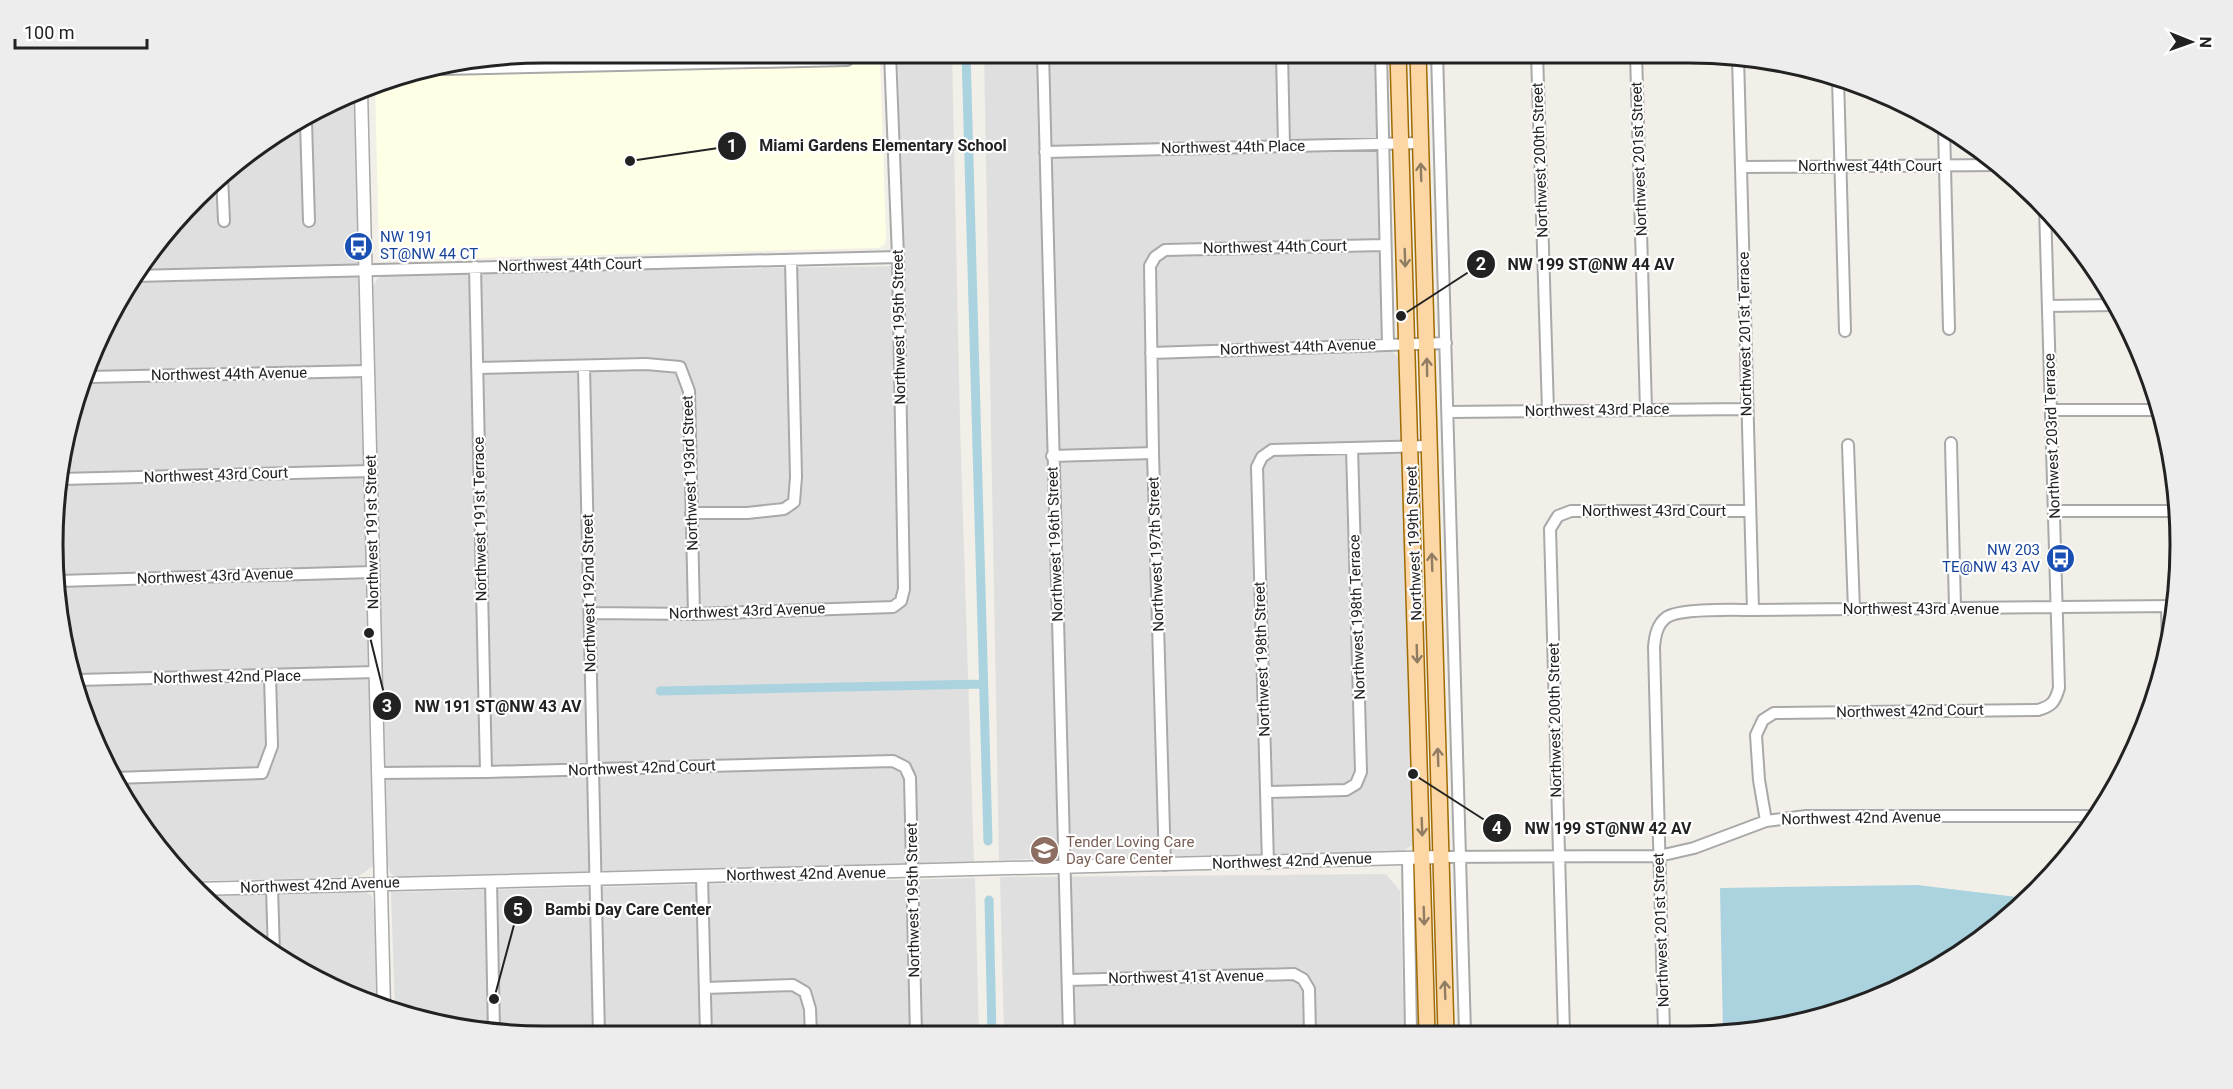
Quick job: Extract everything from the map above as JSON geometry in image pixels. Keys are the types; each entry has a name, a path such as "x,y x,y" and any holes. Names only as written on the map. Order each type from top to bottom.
{"main road":[{"name":"Northwest 199th Street","path":"1398,63 1411,447 1415,858 1427,1026"},
{"name":"Northwest 199th Street","path":"1418,63 1446,1026"}],"street":[{"path":"476,68 691,63"},
{"name":"Northwest 195th Street","path":"890,63 898,257 904,589 901,601"},
{"name":"Northwest 196th Street","path":"1043,63 1069,1026"},
{"path":"1282,63 1284,146"},
{"path":"1381,63 1388,344"},
{"path":"1437,63 1465,1026"},
{"name":"Northwest 200th Street","path":"1537,63 1548,411"},
{"name":"Northwest 201st Street","path":"1636,63 1646,410"},
{"name":"Northwest 201st Terrace","path":"1738,66 1753,610"},
{"path":"1838,87 1845,331"},
{"name":"Northwest 191st Street","path":"361,100 384,998"},
{"path":"306,127 309,221"},
{"path":"1944,137 1949,329"},
{"name":"Northwest 44th Place","path":"1045,152 1420,143"},
{"name":"Northwest 44th Court","path":"1741,167 1985,165"},
{"path":"222,186 224,221"},
{"name":"Northwest 203rd Terrace","path":"2045,221 2059,688 2056,700"},
{"name":"Northwest 44th Court","path":"1165,250 1385,245"},
{"name":"Northwest 197th Street","path":"1165,250 1155,256 1150,266 1165,865"},
{"name":"Northwest 44th Court","path":"146,275 898,257"},
{"path":"691,513 747,513 784,509 794,501 796,477 791,261"},
{"name":"Northwest 191st Terrace","path":"475,267 486,772"},
{"path":"2048,306 2106,305"},
{"name":"Northwest 44th Avenue","path":"1151,353 1446,343"},
{"name":"Northwest 193rd Street","path":"584,366 646,364 680,367 689,391 694,614"},
{"path":"477,368 584,366"},
{"name":"Northwest 192nd Street","path":"584,366 599,1026"},
{"name":"Northwest 44th Avenue","path":"94,377 368,370"},
{"name":"Northwest 43rd Place","path":"1448,412 1747,408"},
{"path":"2051,410 2151,410"},
{"path":"1951,443 1955,608"},
{"path":"1848,445 1854,609"},
{"path":"1352,448 1429,446"},
{"name":"Northwest 198th Street","path":"1268,863 1257,467 1262,457 1272,450 1352,448"},
{"name":"Northwest 198th Terrace","path":"1266,792 1347,790 1356,784 1361,772 1352,448"},
{"path":"1052,456 1153,453"},
{"name":"Northwest 43rd Court","path":"68,479 371,471"},
{"name":"Northwest 43rd Court","path":"1558,516 1571,511 1750,511"},
{"path":"2054,511 2169,511"},
{"name":"Northwest 200th Street","path":"1558,516 1550,529 1564,1026"},
{"name":"Northwest 43rd Avenue","path":"64,580 373,572"},
{"name":"Northwest 43rd Avenue","path":"590,613 694,614 893,607 901,601"},
{"name":"Northwest 43rd Avenue","path":"1668,616 1689,611 2166,606"},
{"name":"Northwest 201st Street","path":"1664,1026 1654,647 1655,636 1660,625 1668,616"},
{"name":"Northwest 42nd Place","path":"83,680 376,672"},
{"path":"124,778 262,773 272,746 270,676"},
{"name":"Northwest 42nd Court","path":"1767,821 1759,780 1756,735 1763,720 1774,713 2038,710 2051,706 2056,700"},
{"name":"Northwest 42nd Court","path":"379,773 893,761 905,767"},
{"name":"Northwest 195th Street","path":"905,767 910,778 916,1026"},
{"name":"Northwest 42nd Avenue","path":"208,889 1441,857 1659,856 1694,848 1767,821 1806,816 2086,816"},
{"path":"1411,1026 1415,858"},
{"path":"702,876 706,1026"},
{"path":"491,881 494,1023"},
{"path":"272,887 274,943"},
{"name":"Northwest 41st Avenue","path":"1068,980 1294,974 1303,979 1309,989 1310,1026"},
{"path":"705,987 793,985 805,992 810,1009 811,1026"}],"shaded area":[{"path":"880,63 886,238 884,245 878,248 388,260 379,251 375,94 437,75"},
{"path":"898,63 952,63 960,423 974,864 472,876 397,877 391,874 386,863 372,288 378,278 386,274 902,266"},
{"path":"984,63 1376,63 1384,350 1391,350 1398,357 1414,844 1403,851 999,860"},
{"path":"355,102 374,865 358,877 200,881 182,862 144,812 100,729 79,669 72,638 64,576 63,544 67,482 79,420 100,360 144,277 182,227 227,182 277,144"},
{"path":"1386,874 1400,891 1404,1026 1004,1026 1000,877"},
{"path":"975,878 979,1026 544,1026 482,1022 420,1010 395,1002 391,892"},
{"path":"363,890 372,896 376,920 377,995 332,976 277,945 214,895"}],"water":[{"path":"1917,885 2016,897 1956,945 1873,989 1813,1010 1782,1017 1723,1025 1720,888"}],"waterway":[{"path":"966,63 988,841"},
{"path":"660,691 983,684"},
{"path":"989,900 992,1026"}],"place":[{"name":"Miami Gardens Elementary School","path":"630,161"},
{"name":"NW 191 ST@NW 44 CT","path":"359,246"},
{"name":"NW 199 ST@NW 44 AV","path":"1401,316"},
{"name":"NW 203 TE@NW 43 AV","path":"2061,559"},
{"name":"NW 191 ST@NW 43 AV","path":"369,633"},
{"name":"NW 199 ST@NW 42 AV","path":"1413,774"},
{"name":"Tender Loving Care Day Care Center","path":"1045,851"},
{"name":"Bambi Day Care Center","path":"494,999"}]}
